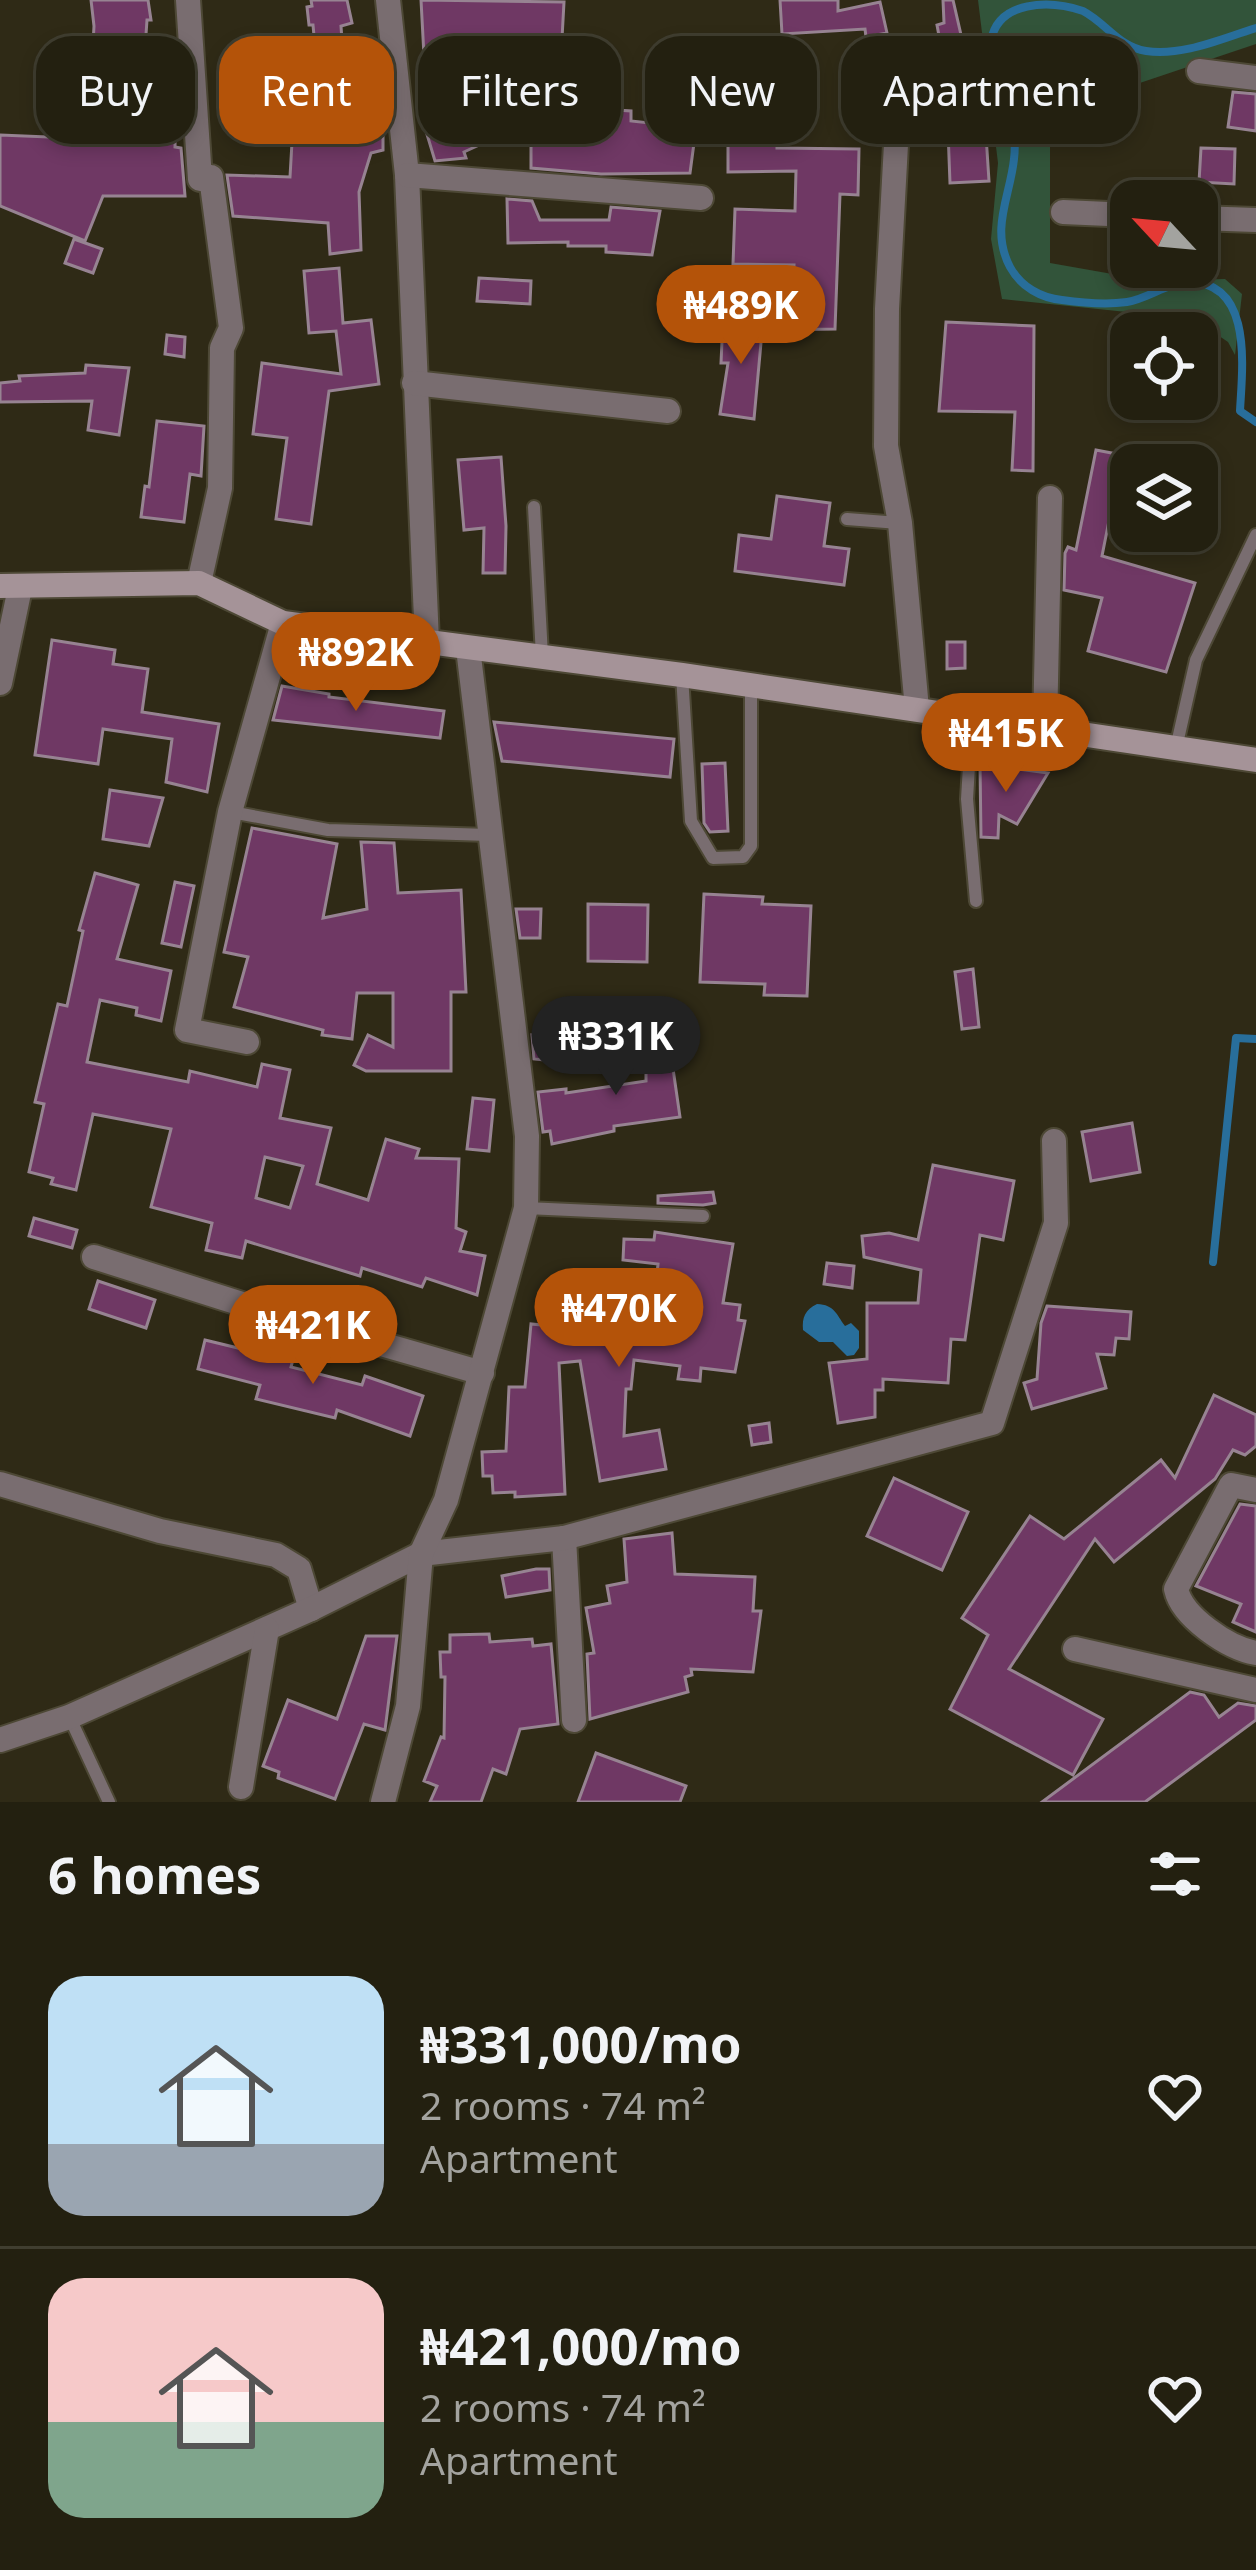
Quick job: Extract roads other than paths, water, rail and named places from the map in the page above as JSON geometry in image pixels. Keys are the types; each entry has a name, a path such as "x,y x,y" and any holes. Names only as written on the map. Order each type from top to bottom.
{"street":[{"path":"188,0 200,179 211,177 231,328 222,348 220,488 199,583"},
{"path":"388,0 407,175 427,642"},
{"path":"1199,71 1256,78"},
{"path":"896,144 886,446 900,523 917,709"},
{"path":"407,175 701,198"},
{"path":"1063,212 1110,214"},
{"path":"1218,219 1256,220"},
{"path":"414,383 668,411"},
{"path":"1045,728 1050,497"},
{"path":"0,683 10,587 199,583 283,623 682,675 1256,760"},
{"path":"247,1042 187,1030 230,812 283,623"},
{"path":"383,1802 408,1706 421,1554 446,1500 526,1208 527,1136 469,648"},
{"path":"0,1740 69,1717 311,1609 421,1554 564,1538 992,1424 1056,1222 1054,1141"},
{"path":"94,1257 482,1373"},
{"path":"0,1484 160,1531 276,1555 299,1569 311,1609"},
{"path":"1256,1490 1232,1484 1176,1589 1182,1606 1235,1646 1256,1653"},
{"path":"564,1538 574,1720"},
{"path":"241,1786 267,1629"},
{"path":"1076,1649 1256,1690"}],"lane":[{"path":"534,507 542,658"},
{"path":"847,519 900,523"},
{"path":"1176,748 1196,660 1256,535"},
{"path":"682,675 691,821 713,858 743,857 751,846 752,686"},
{"path":"972,717 967,799 976,901"},
{"path":"230,812 328,830 489,835"},
{"path":"526,1208 703,1216"},
{"path":"69,1717 109,1802"}],"water":[{"path":"817,1304 831,1308 845,1326 851,1323 859,1331 854,1355 847,1356 833,1342 819,1342 803,1330 805,1314"}],"waterway":[{"path":"1256,28 1188,49 1146,51 1128,45 1083,11 1041,5 1004,17 991,41 1014,129 1014,159 1001,226 1010,267 1032,290 1070,301 1119,303 1181,283 1210,286 1225,296 1234,312 1242,352 1240,411 1256,422"},
{"path":"1213,1262 1236,1038 1256,1039"}]}
